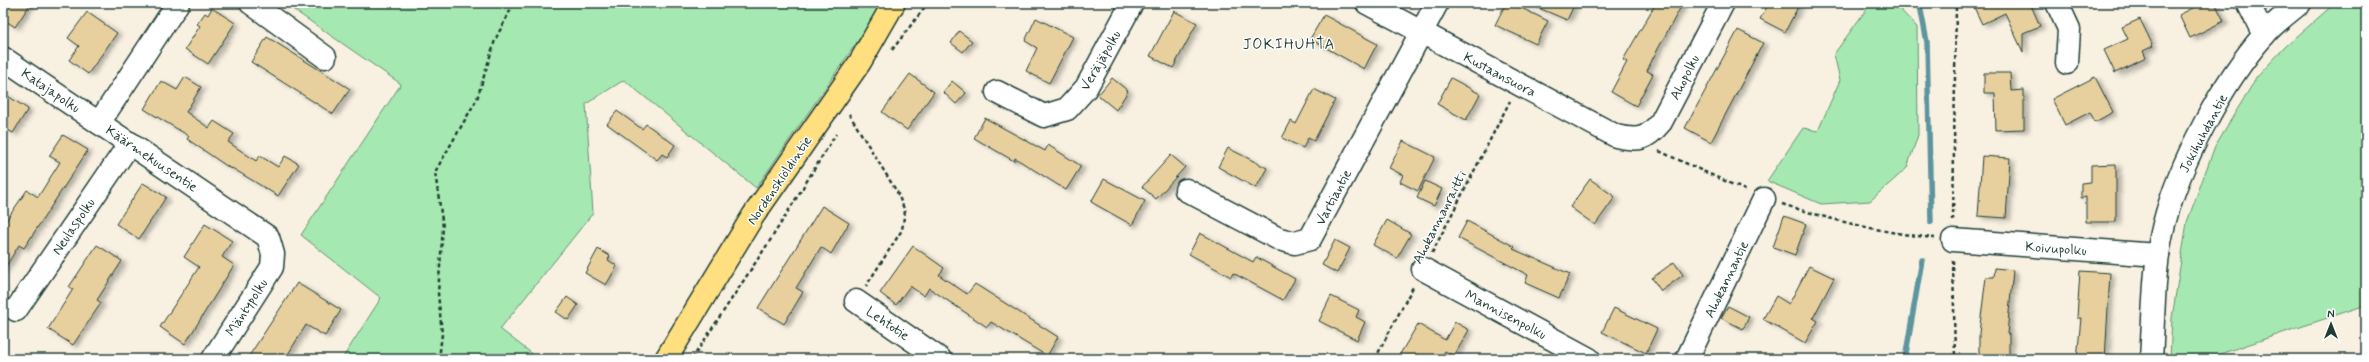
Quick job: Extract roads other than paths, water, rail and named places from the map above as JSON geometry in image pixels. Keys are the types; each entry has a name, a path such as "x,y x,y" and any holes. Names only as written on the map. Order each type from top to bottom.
{"main road":[{"name":"Nordenskiöldintie","path":"666,359 753,216 860,62 894,3"}],"street":[{"name":"Käärmekuusentie","path":"178,3 100,123 268,237 273,254"},
{"path":"251,3 325,57"},
{"name":"Veräjäpolku","path":"997,92 1044,116 1067,109 1086,88 1132,3"},
{"name":"Kustaansuora","path":"1367,3 1616,136 1635,140"},
{"name":"Vartiantie","path":"1186,190 1279,239 1295,243 1310,239 1437,3"},
{"name":"Ahopolku","path":"1635,140 1650,135 1661,122 1723,3"},
{"path":"2057,3 2069,29 2067,63"},
{"path":"2248,3 2264,35"},
{"name":"Jokihuhdantie","path":"2151,359 2158,255 2166,216 2186,159 2235,74 2264,35 2300,3"},
{"name":"Katajapolku","path":"3,58 100,123"},
{"name":"Neulaspolku","path":"16,310 130,143"},
{"name":"Ahokannantie","path":"1688,359 1764,199"},
{"name":"Koivupolku","path":"1944,239 2158,255"},
{"name":"Mäntypolku","path":"213,359 272,267 273,254"},
{"name":"Mannisenpolku","path":"1423,269 1589,359"},
{"name":"Lehtotie","path":"856,301 940,359"}],"waterway":[{"path":"1916,3 1920,6 1927,42 1931,222"},
{"path":"1905,359 1922,260"}],"district":[{"name":"JOKIHUHTA","path":"1289,44"}]}
